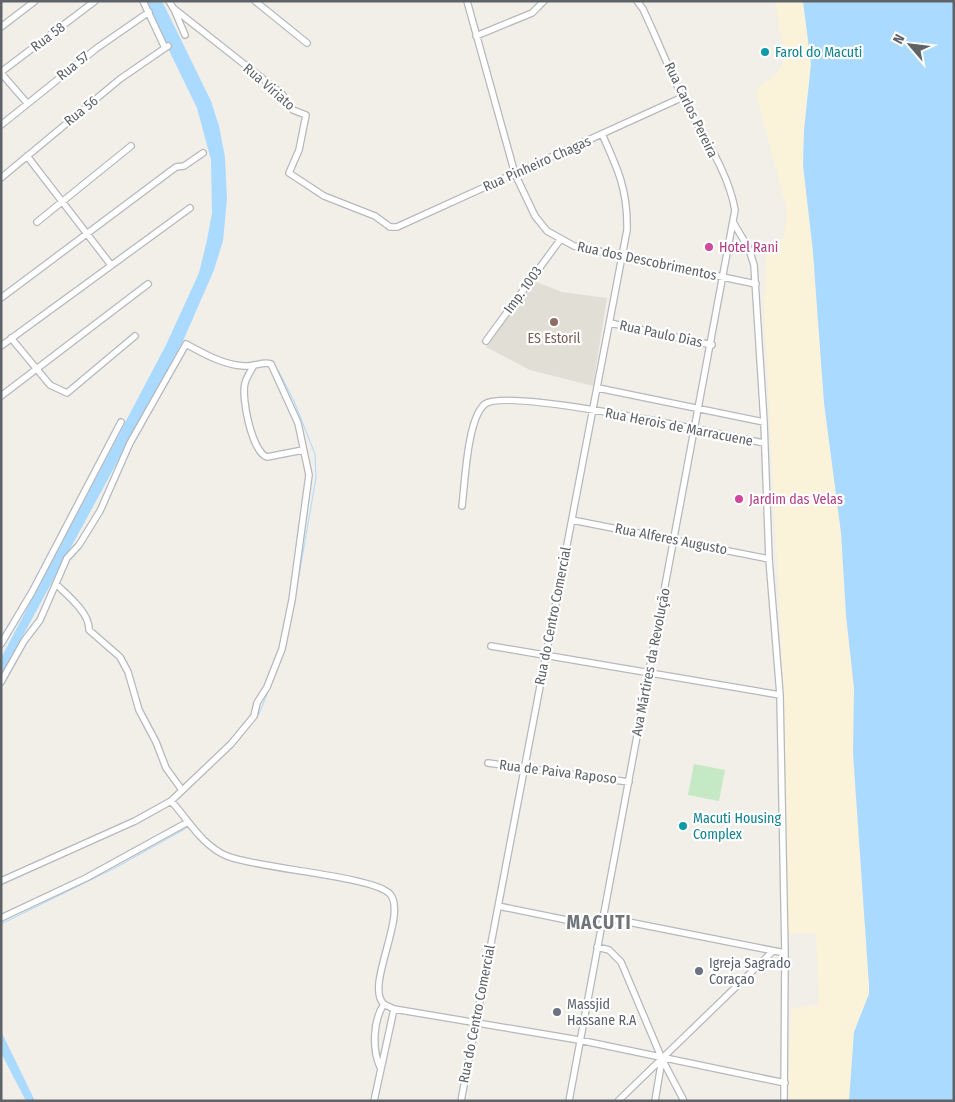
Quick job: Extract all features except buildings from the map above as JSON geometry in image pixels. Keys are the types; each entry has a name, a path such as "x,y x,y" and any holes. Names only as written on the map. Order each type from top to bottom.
{"street":[{"path":"1,27 35,1"},
{"name":"Rua 58","path":"1,73 95,1"},
{"path":"143,1 149,12"},
{"name":"Rua Viriato","path":"169,1 173,8 282,94 294,110 306,115 299,150 289,173 324,196 375,216 390,227"},
{"path":"255,1 307,43"},
{"name":"Rua dos Descobrimentos","path":"467,1 515,174 535,216 547,231 560,240 574,246 756,284"},
{"path":"476,36 532,13 544,1"},
{"name":"Rua Carlos Pereira","path":"637,1 644,9 683,97 733,199 735,210 733,222"},
{"path":"173,8 185,35"},
{"name":"Rua 56","path":"1,178 120,79 166,47 149,12"},
{"name":"Rua 57","path":"1,125 97,48 149,12"},
{"path":"1,73 28,103"},
{"name":"Rua Pinheiro Chagas","path":"390,227 397,227 683,97"},
{"name":"Rua do Centro Comercial","path":"461,1101 622,257 628,206 616,165 602,134"},
{"path":"37,222 131,146"},
{"path":"1,298 176,167 184,166 203,153"},
{"path":"27,156 111,265"},
{"path":"1,346 190,208"},
{"path":"733,222 749,249 754,265 756,284 769,558 780,695 785,953 786,1082 784,1101"},
{"name":"Ava Mártires da Revolução","path":"568,1101 712,345 733,222"},
{"name":"Imp. 1003","path":"486,341 560,240"},
{"path":"1,396 148,284"},
{"name":"Rua Paulo Dias","path":"610,323 712,345"},
{"path":"12,338 35,370 50,385 67,393 134,336"},
{"path":"1,682 24,641 40,620 67,558 79,545 100,510 130,443 186,344 229,364 254,365 267,362 271,364 298,423 309,475 308,493 282,649 267,687 257,703 250,722 232,744 171,801 135,821 83,842 1,881"},
{"path":"254,365 245,383 244,404 258,451 267,458 303,450"},
{"name":"Rua Herois de Marracuene","path":"598,388 764,422"},
{"name":"Rua Herois de Marracuene","path":"462,506 476,418 484,405 502,399 593,411 764,443"},
{"path":"1,644 32,592 122,422"},
{"name":"Rua Alferes Augusto","path":"572,520 769,558"},
{"path":"56,584 81,611 89,624 89,630 120,657 128,672 139,710 156,742 166,768 182,790"},
{"path":"492,646 780,695"},
{"name":"Rua de Paiva Raposo","path":"488,763 629,782"},
{"path":"171,801 208,843 225,856 288,871 375,886 391,896 396,908 385,950 378,993 384,1004 394,1009 580,1040 662,1059 786,1082"},
{"path":"1,918 86,878 188,822"},
{"path":"498,906 601,927"},
{"path":"603,917 772,952 785,953"},
{"path":"597,947 609,950 621,962 662,1059 684,1101"},
{"path":"618,1101 772,952"},
{"path":"380,1067 376,1056 376,1025 377,1015 384,1004"},
{"path":"374,1101 394,1009"},
{"path":"655,1101 662,1059"}],"shaded area":[{"name":"ES Estoril","path":"534,281 562,292 607,298 593,386 530,370 486,347"}],"green space":[{"path":"694,764 725,770 719,801 688,795"}],"sand":[{"path":"775,1 803,1 811,64 803,149 818,327 841,533 846,615 854,688 853,753 869,994 854,1032 849,1101 788,1101 791,1009 819,1005 816,933 787,933 784,696 764,308 767,251 769,247 784,238 787,210 756,94 757,89 777,73 784,57"}],"water":[{"path":"145,1 162,1 211,101 219,126 225,157 227,199 223,241 214,270 183,341 1,676 1,658 166,345 199,273 207,240 212,213 211,160 197,108"},
{"path":"803,1 954,1 954,1101 849,1101 854,1032 869,994 869,985 853,753 854,688 846,615 841,533 824,403 813,252 803,165 804,130 811,64"},
{"path":"1,1031 35,1101 26,1101 1,1053"}],"waterway":[{"path":"278,370 294,401 315,454 316,478 297,587"},
{"path":"275,674 285,650"},
{"path":"237,741 259,714 269,689"},
{"path":"1,924 115,868 185,829"},
{"path":"1,885 44,865"}],"place":[{"name":"Farol do Macuti","path":"765,52"},
{"name":"Hotel Rani","path":"709,247"},
{"name":"ES Estoril","path":"554,322"},
{"name":"Jardim das Velas","path":"739,499"},
{"name":"Macuti Housing Complex","path":"683,826"},
{"name":"Igreja Sagrado Coraçao","path":"699,971"},
{"name":"Massjid Hassane R.A","path":"557,1012"}],"district":[{"name":"MACUTI","path":"599,922"}]}
